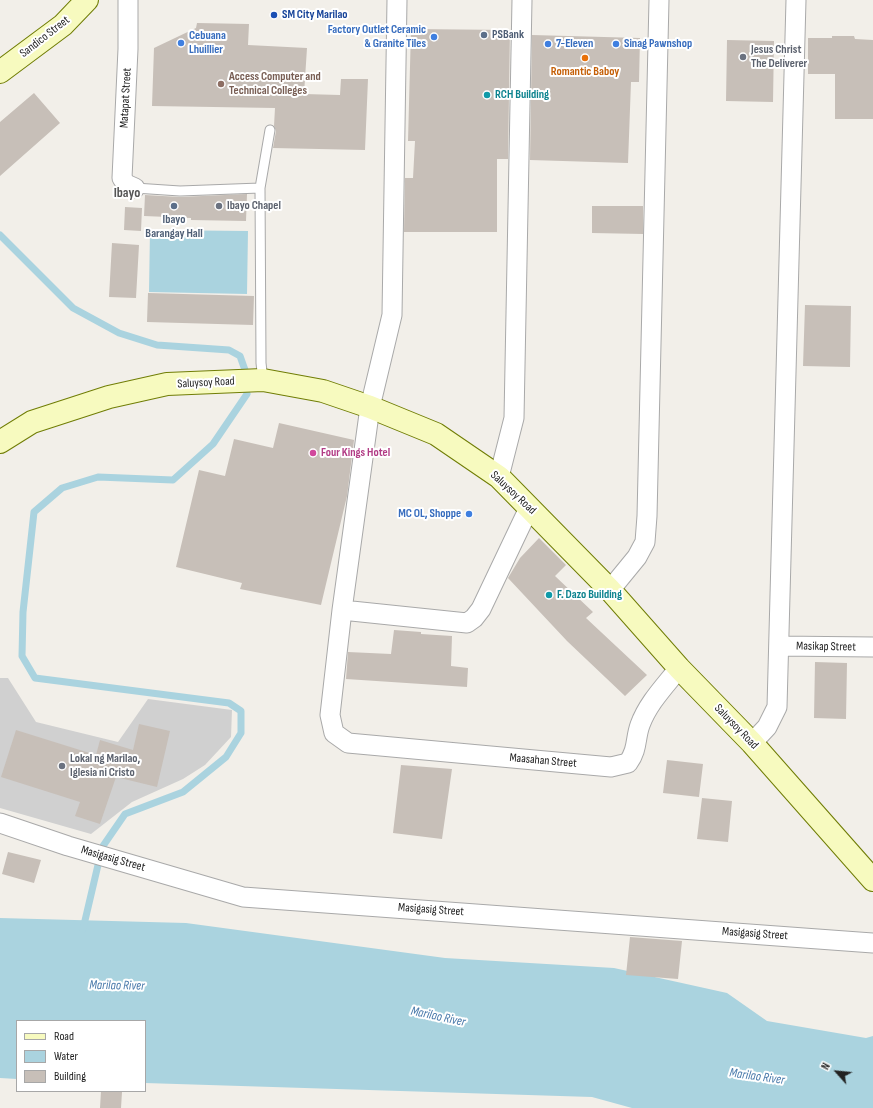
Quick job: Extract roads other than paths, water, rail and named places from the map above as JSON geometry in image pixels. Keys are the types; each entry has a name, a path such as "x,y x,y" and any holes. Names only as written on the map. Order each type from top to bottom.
{"main road":[{"name":"Sandico Street","path":"0,72 62,25 87,0"},
{"name":"Saluysoy Road","path":"0,442 32,422 109,397 167,384 263,380 323,391 370,407 436,434 499,477 610,590 679,668 752,743 873,880"}],"street":[{"name":"Matapat Street","path":"128,0 128,49 122,178 126,184 135,188"},
{"path":"397,0 392,316 370,407 342,610 467,623 474,618 481,609 529,508"},
{"path":"499,477 514,418 522,0"},
{"path":"610,590 637,557 645,542 647,516 659,0"},
{"path":"752,743 767,727 777,707 796,0"},
{"name":"Maasahan Street","path":"342,610 330,715 334,733 348,744 611,767 628,763 635,754 639,726 648,706 679,668"},
{"name":"Masikap Street","path":"779,646 873,647"},
{"name":"Masigasig Street","path":"0,823 68,846 243,897 873,943"}],"lane":[{"path":"263,380 260,348 260,188 270,130"},
{"path":"135,188 180,191 260,188"}],"water":[{"path":"150,230 248,231 247,294 149,292"},
{"name":"Marilao River","path":"0,918 186,923 445,958 614,968 727,993 767,1021 866,1038 873,1036 873,1108 632,1108 592,1097 146,1083 146,1020 16,1020 16,1079 0,1078"}],"waterway":[{"path":"0,235 73,308 119,333 157,345 229,350 240,356 245,370"},
{"path":"103,846 125,814 183,792 226,757 241,733 241,711 229,703 35,678 22,656 23,612 34,512 62,488 98,477 173,480 213,444 247,394"},
{"path":"83,929 98,865"}],"place":[{"name":"SM City Marilao","path":"274,15"},
{"name":"PSBank","path":"484,35"},
{"name":"Factory Outlet Ceramic & Granite Tiles","path":"434,37"},
{"name":"Cebuana Lhuillier","path":"181,43"},
{"name":"7-Eleven","path":"548,44"},
{"name":"Sinag Pawnshop","path":"616,44"},
{"name":"Jesus Christ The Deliverer","path":"743,57"},
{"name":"Romantic Baboy","path":"585,58"},
{"name":"Access Computer and Technical Colleges","path":"221,84"},
{"name":"RCH Building","path":"487,95"},
{"name":"Ibayo Barangay Hall","path":"174,206"},
{"name":"Ibayo Chapel","path":"219,206"},
{"name":"Four Kings Hotel","path":"313,453"},
{"name":"MC OL, Shoppe","path":"469,514"},
{"name":"F. Dazo Building","path":"549,595"},
{"name":"Lokal ng Marilao, Iglesia ni Cristo","path":"62,766"}],"district":[{"name":"Ibayo","path":"127,193"}]}
